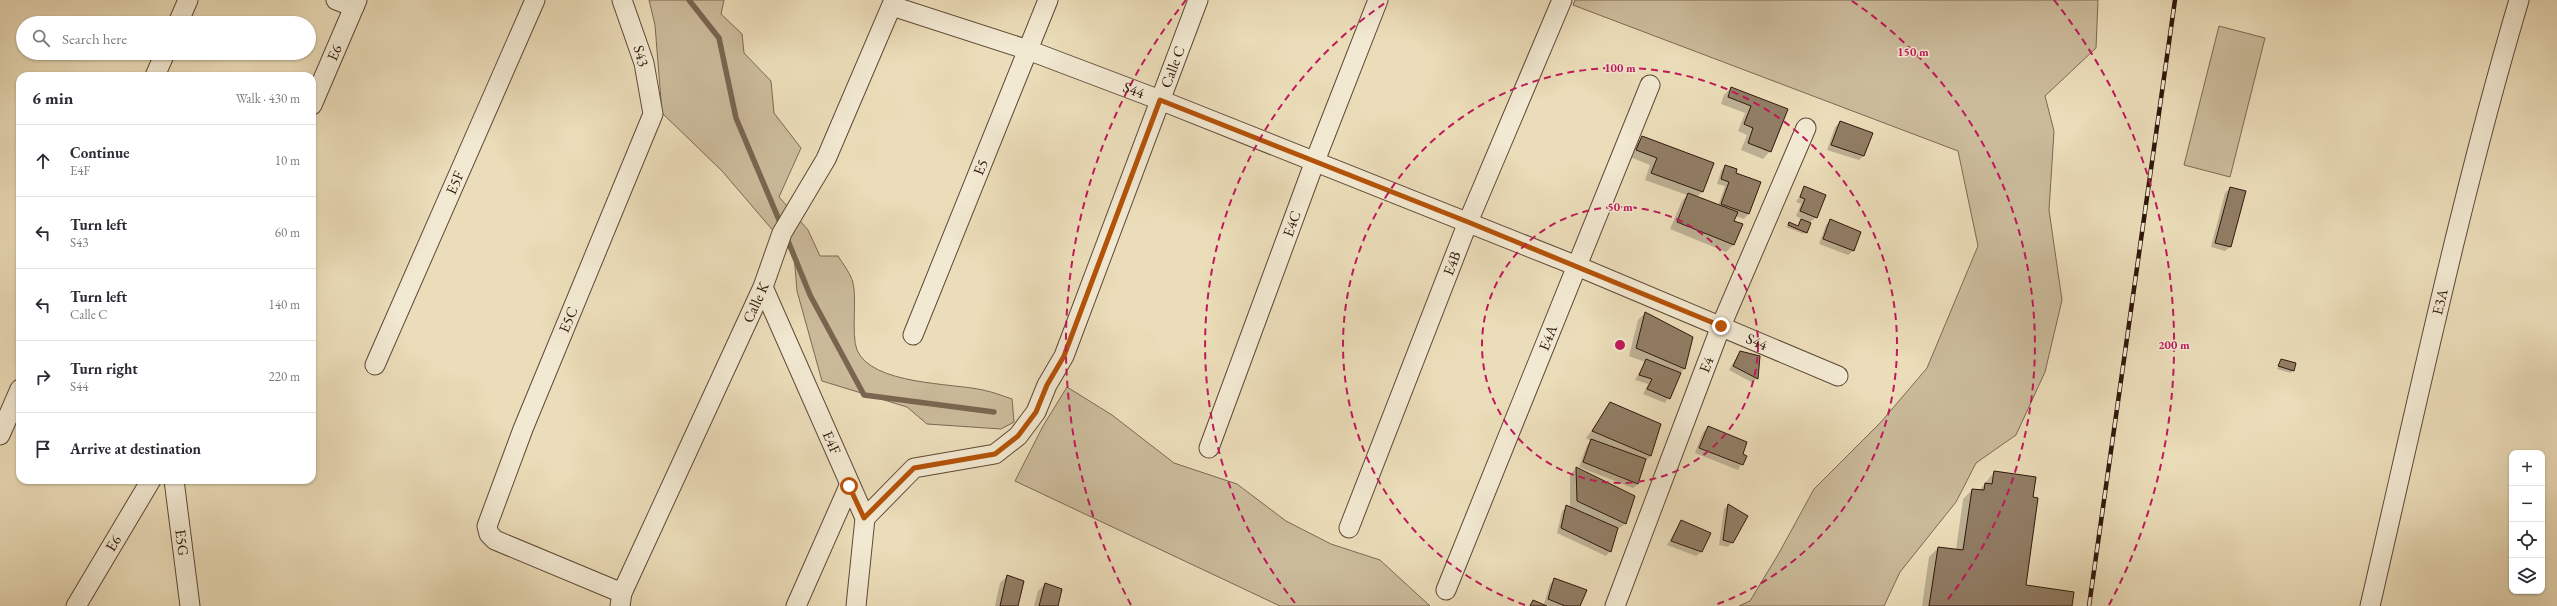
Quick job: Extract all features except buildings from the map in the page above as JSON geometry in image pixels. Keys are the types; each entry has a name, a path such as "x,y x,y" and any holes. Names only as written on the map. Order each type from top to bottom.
{"street":[{"path":"181,16 188,0"},
{"path":"336,0 355,3"},
{"name":"E5F","path":"375,365 535,0"},
{"name":"S43","path":"622,0 644,63 653,114"},
{"name":"E5","path":"913,334 1048,0"},
{"name":"Calle C","path":"864,518 914,468 995,454 1018,436 1036,412 1047,385 1064,356 1198,0"},
{"name":"E4C","path":"1209,448 1315,161 1378,0"},
{"name":"E4B","path":"1349,528 1468,222 1562,0"},
{"name":"E3A","path":"2370,606 2432,335 2503,55 2520,0"},
{"name":"E6","path":"316,96 355,3"},
{"name":"S44","path":"893,3 1028,50 1315,161 1578,266 1838,376"},
{"name":"Calle K","path":"621,600 763,287 782,233 826,159 893,3"},
{"path":"157,72 162,60"},
{"name":"E4A","path":"1446,590 1650,85"},
{"name":"E5C","path":"621,600 495,540 489,534 487,526 523,429 653,114"},
{"name":"E4","path":"1615,606 1721,326 1806,128"},
{"name":"E4F","path":"763,287 864,518"},
{"path":"0,436 16,398"},
{"name":"E6","path":"76,606 149,484"},
{"name":"E5G","path":"175,484 190,606"},
{"path":"796,606 849,486"},
{"path":"856,606 864,518"},
{"path":"605,606 621,600"}],"shaded area":[{"path":"649,0 724,0 721,14 742,34 744,53 771,81 774,113 801,148 779,197 808,230 820,256 838,256 849,273 854,290 855,343 857,350 865,361 879,370 895,376 983,390 1012,399 1014,422 1001,429 927,424 907,407 822,381 797,291 794,255 722,171 662,113 655,25"},
{"path":"1575,0 2098,0 2096,48 2045,96 2054,131 2049,210 2062,300 2045,372 2016,435 1976,463 1956,502 1900,572 1884,606 1739,606 1750,601 1779,553 1814,489 1881,422 1927,368 1978,246 1958,151 1573,5"},
{"path":"2219,26 2265,38 2230,177 2184,165"},
{"path":"1067,387 1112,415 1174,463 1237,484 1286,521 1331,544 1380,560 1430,606 1280,606 1015,481 1043,426"}],"waterway":[{"path":"689,0 719,38 736,118 782,227"},
{"path":"786,236 810,295 864,395 994,412"}],"railway":[{"path":"2089,606 2175,0"}],"route":[{"path":"849,486 864,518 914,468 995,454 1018,436 1036,412 1047,385 1064,356 1160,100 1578,266 1721,326"}]}
